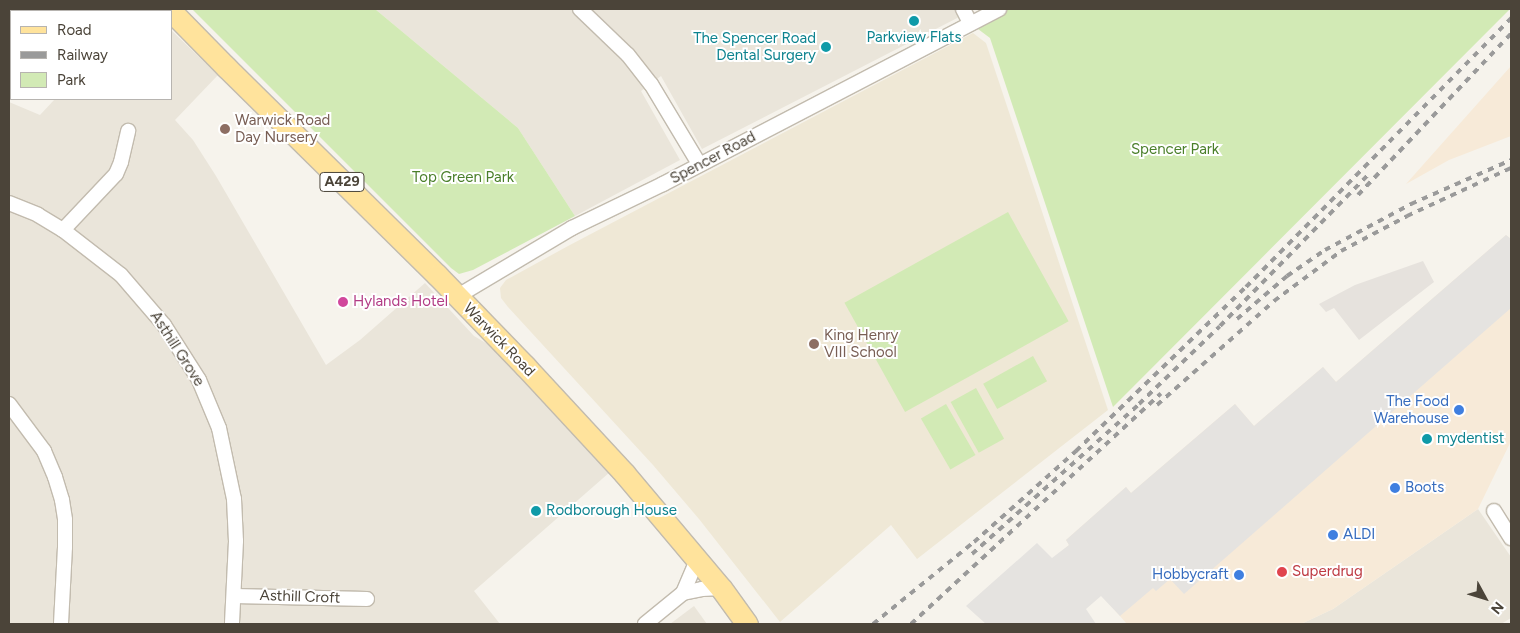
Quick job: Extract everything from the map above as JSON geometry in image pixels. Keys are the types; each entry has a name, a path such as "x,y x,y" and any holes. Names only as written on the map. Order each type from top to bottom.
{"main road":[{"name":"Warwick Road","path":"172,12 458,296 624,472 722,588 747,624"}],"street":[{"path":"580,9 624,51 652,84 699,164"},
{"path":"963,9 970,24"},
{"name":"Spencer Road","path":"458,296 572,228 999,9"},
{"path":"63,230 116,174 121,162 128,131"},
{"name":"Asthill Grove","path":"9,203 38,215 63,230 103,259 138,292 184,354 206,394 219,428 232,481 236,519 232,624"},
{"path":"9,404 44,452 55,477 62,500 65,520 65,547 61,624"},
{"path":"1494,511 1511,538"},
{"path":"683,593 697,560"},
{"path":"645,624 683,593 702,589 722,588"},
{"name":"Asthill Croft","path":"234,596 367,599"}],"shaded area":[{"path":"375,9 963,9 965,14 702,149 661,76 641,91 680,160 575,216 518,128"},
{"path":"172,31 218,75 175,120 193,140 216,176 326,365 360,340 425,283 474,336 525,366 618,465 474,591 500,624 9,624 9,102 40,115 54,100 172,100"},
{"name":"King Henry VIII School","path":"973,33 986,43 1108,410 917,559 891,525 780,622 699,519 653,465 508,307 501,298 500,288 506,280 568,246"},
{"path":"1511,66 1511,136 1449,160 1406,184"},
{"path":"1506,235 1511,239 1511,441 1478,509 1333,609 1301,624 1127,624 1062,551 1069,545 1066,540 1126,487 1131,493 1235,404 1254,426 1323,367 1336,382"},
{"path":"1506,235 1511,239 1511,308 1184,594 1170,579 1156,591 1153,588 1120,616 1101,596 1086,609 1096,624 986,624 966,606 1037,543 1052,558 1069,545 1066,540 1126,487 1131,493 1235,404 1254,426 1323,367 1336,382"},
{"path":"1423,261 1434,282 1359,340 1334,308 1326,312 1319,304 1355,285"},
{"path":"1478,509 1511,557 1511,618 1501,624 1301,624 1333,609"},
{"path":"694,606 707,624 670,624"}],"green space":[{"name":"Top Green Park","path":"192,9 375,9 518,128 575,216 473,270 459,274"},
{"name":"Spencer Park","path":"999,9 1510,9 1113,407 990,38 970,23"},
{"path":"1008,212 1069,321 905,412 844,303"},
{"path":"1033,356 1047,381 997,409 983,384"},
{"path":"976,388 1004,439 979,453 951,402"},
{"path":"946,404 976,455 950,470 921,418"}],"railway":[{"path":"873,624 974,542 1076,451 1246,287 1511,18"},
{"path":"1358,195 1511,34"},
{"path":"1237,319 1287,276 1325,250 1411,204 1511,160"},
{"path":"1157,405 1274,301 1341,251 1407,216 1511,168"},
{"path":"972,554 1139,404 1220,326 1369,174"},
{"path":"911,624 1161,393"}],"place":[{"name":"Parkview Flats","path":"914,21"},
{"name":"The Spencer Road Dental Surgery","path":"826,47"},
{"name":"Warwick Road Day Nursery","path":"225,129"},
{"name":"Hylands Hotel","path":"343,302"},
{"name":"King Henry VIII School","path":"814,344"},
{"name":"The Food Warehouse","path":"1459,410"},
{"name":"mydentist","path":"1427,439"},
{"name":"Boots","path":"1395,488"},
{"name":"Rodborough House","path":"536,511"},
{"name":"ALDI","path":"1333,535"},
{"name":"Superdrug","path":"1282,572"},
{"name":"Hobbycraft","path":"1239,575"}]}
